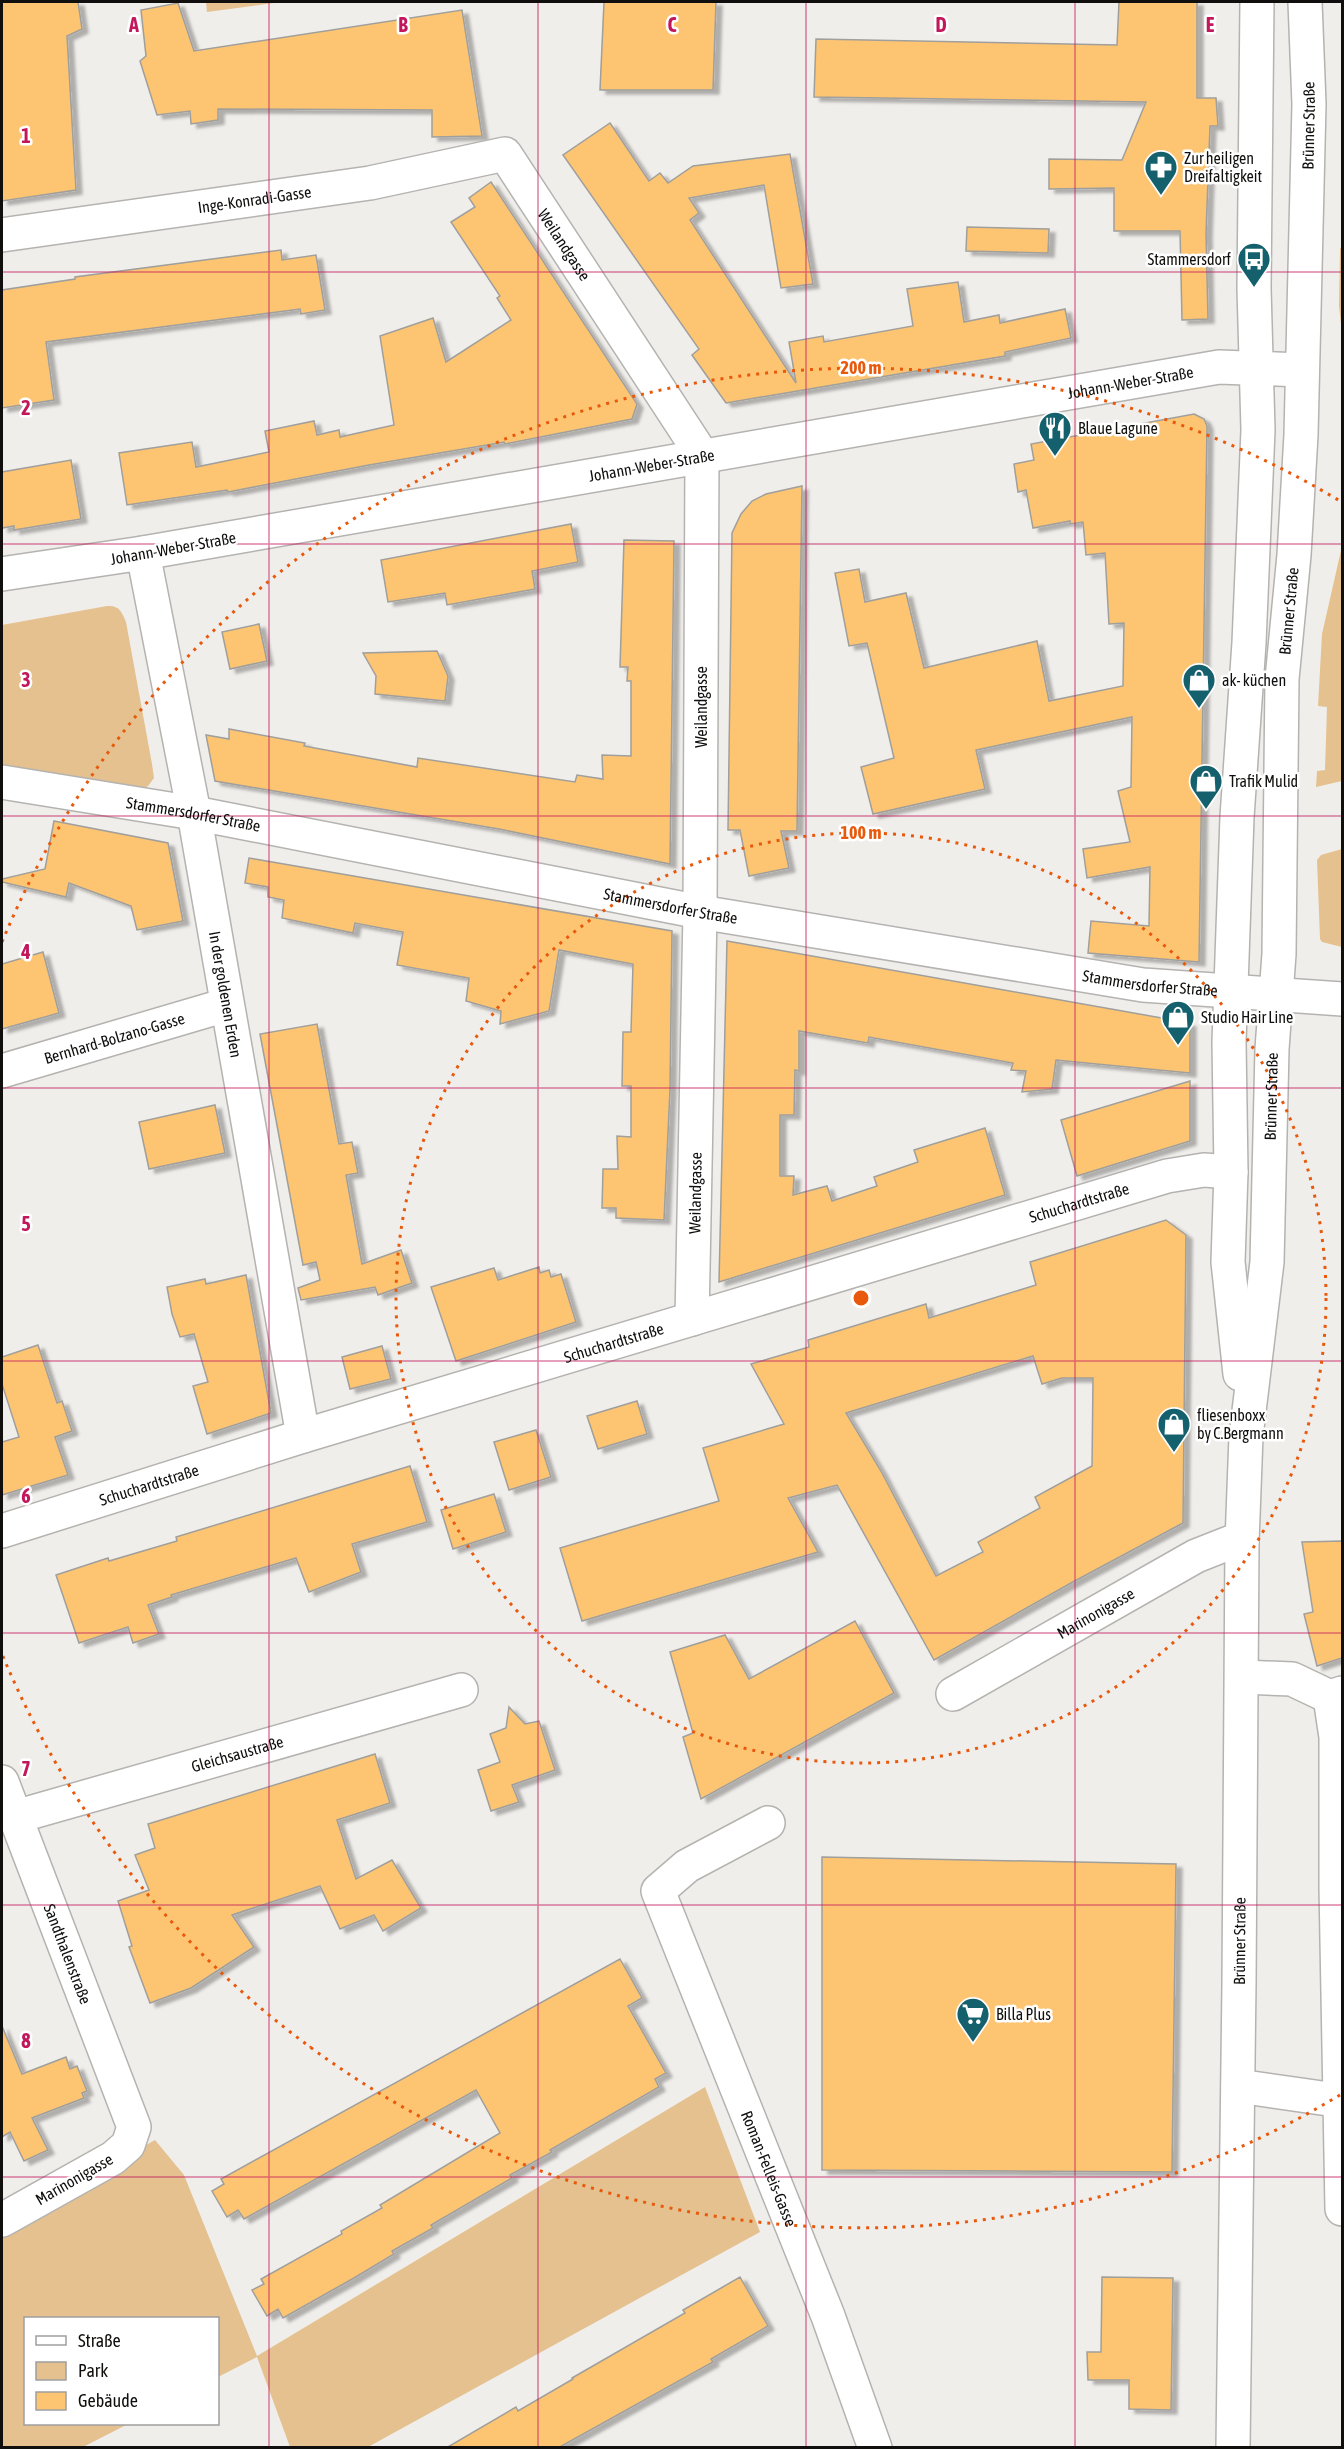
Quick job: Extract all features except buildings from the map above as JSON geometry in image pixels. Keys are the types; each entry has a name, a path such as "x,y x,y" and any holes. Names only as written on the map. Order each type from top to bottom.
{"street":[{"name":"Brünner Straße","path":"1246,1436 1228,1262 1231,1172 1230,992 1236,828 1257,454 1254,288 1257,2"},
{"name":"Brünner Straße","path":"1233,2448 1242,1542 1246,1436 1267,1262 1272,1049 1279,954 1282,679 1294,555 1301,444 1309,104 1305,2"},
{"name":"Inge-Konradi-Gasse","path":"2,235 370,183 505,154"},
{"name":"Weilandgasse","path":"505,154 702,455 700,912 692,1319"},
{"name":"Johann-Weber-Straße","path":"2,574 143,553 1220,367 1302,370"},
{"name":"In der goldenen Erden","path":"143,553 194,813 303,1436"},
{"name":"Stammersdorfer Straße","path":"2,782 194,813 700,912 1143,985 1342,999"},
{"name":"Bernhard-Bolzano-Gasse","path":"2,1071 226,1005"},
{"name":"Schuchardtstraße","path":"2,1531 303,1436 1167,1176 1204,1170 1231,1172"},
{"name":"Marinonigasse","path":"953,1694 1196,1556 1229,1543 1242,1542"},
{"path":"1242,1677 1292,1679 1336,1695 1336,1887 1342,2209"},
{"name":"Gleichsaustraße","path":"15,1817 461,1690"},
{"name":"Sandthalenstraße","path":"2,1782 134,2127"},
{"name":"Roman-Felleis-Gasse","path":"768,1823 687,1866 658,1891 823,2305 875,2448"},
{"path":"1238,2086 1341,2100"},
{"name":"Marinonigasse","path":"2,2220 113,2158 128,2145 134,2127"}],"green space":[{"path":"206,2 281,2 207,12"},
{"path":"1340,248 1342,248 1342,333 1339,306"},
{"path":"1342,546 1342,781 1316,787 1317,771 1325,770 1327,707 1318,706 1322,634"},
{"path":"107,606 119,610 126,622 154,778 148,786 142,789 2,765 2,625"},
{"path":"1342,849 1342,947 1322,942 1320,939 1317,860 1321,855"},
{"path":"705,2087 760,2232 368,2447 290,2447 257,2357 219,2376 219,2317 24,2317 24,2425 126,2425 83,2447 2,2448 2,2227 155,2140 184,2175 257,2356"}],"place":[{"name":"Zur heiligen Dreifaltigkeit","path":"1161,196"},
{"name":"Stammersdorf","path":"1254,288"},
{"name":"Blaue Lagune","path":"1055,457"},
{"name":"ak- küchen","path":"1199,709"},
{"name":"Trafik Mulid","path":"1206,810"},
{"name":"Studio Hair Line","path":"1178,1046"},
{"name":"fliesenboxx by C.Bergmann","path":"1174,1453"},
{"name":"Billa Plus","path":"973,2043"}]}
